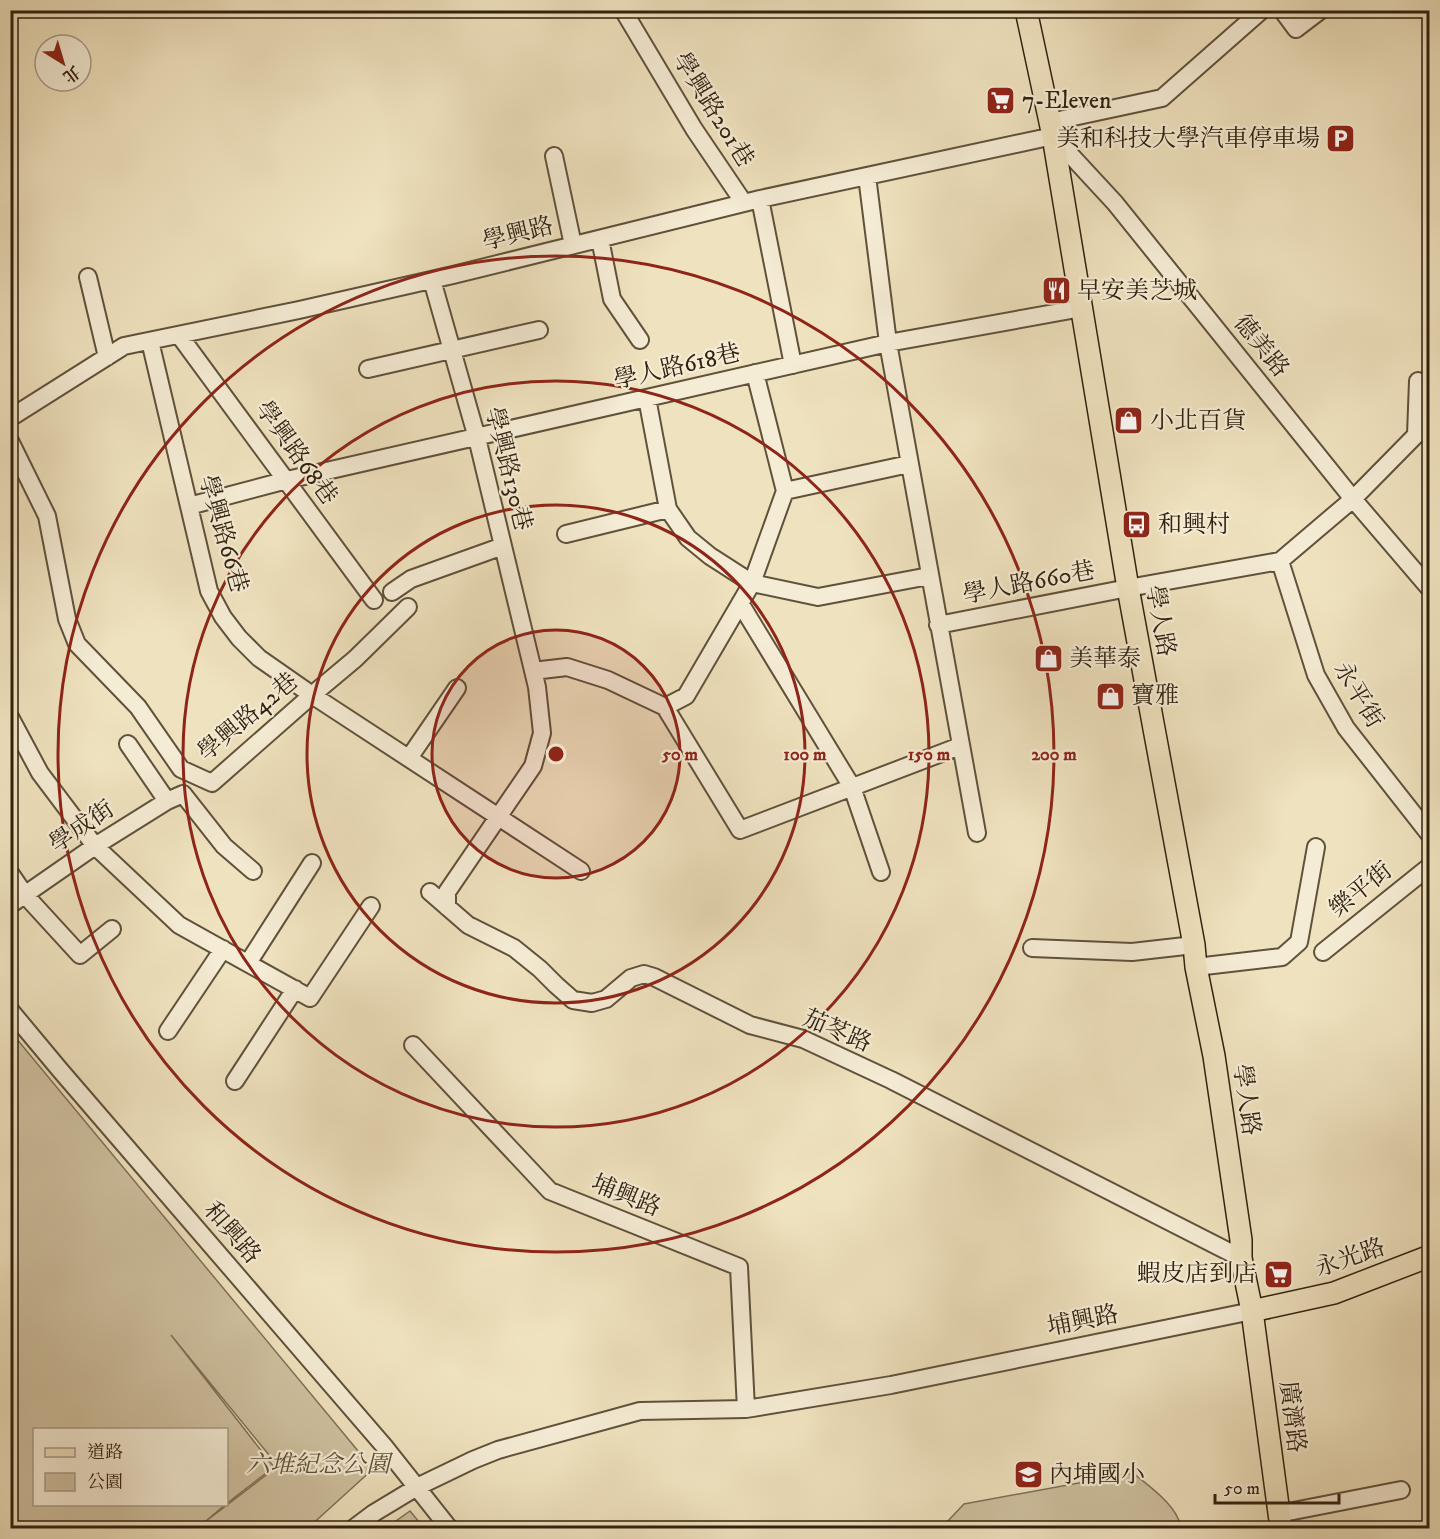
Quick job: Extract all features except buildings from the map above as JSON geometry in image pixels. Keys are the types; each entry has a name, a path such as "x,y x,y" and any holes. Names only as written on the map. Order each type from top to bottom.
{"main road":[{"name":"學人路","path":"1026,10 1052,129 1128,588 1214,1056 1241,1240 1241,1258 1252,1311"},
{"name":"永光路","path":"1252,1311 1334,1293 1430,1256"},
{"name":"廣濟路","path":"1252,1311 1280,1521"}],"street":[{"name":"學興路201巷","path":"623,10 694,129 752,201"},
{"name":"學興路","path":"10,418 124,346 432,280 752,201 867,176 1052,129 1162,98 1262,10"},
{"path":"1282,10 1296,29 1322,10"},
{"name":"德美路","path":"1052,129 1115,203 1353,499 1430,589"},
{"path":"554,156 573,245"},
{"path":"867,176 888,343"},
{"path":"752,201 793,365"},
{"path":"600,239 612,299 640,340"},
{"path":"88,277 107,357"},
{"name":"學興路130巷","path":"432,280 477,438 537,687 542,733 533,766 447,892 447,907"},
{"name":"學人路618巷","path":"189,506 286,480 888,343 1082,308"},
{"path":"368,369 538,330"},
{"name":"學興路68巷","path":"179,335 374,600"},
{"name":"學興路66巷","path":"150,341 209,591 223,617 239,638 259,657 312,694 580,871"},
{"name":"學人路660巷","path":"888,343 976,833"},
{"path":"665,707 686,696 752,583 785,491 755,374"},
{"path":"1280,561 1353,499 1416,435 1418,381"},
{"path":"647,398 668,509 688,538 710,556 752,583 818,597 929,576"},
{"name":"學興路42巷","path":"10,441 47,516 64,610 76,644 138,706 181,768 212,783 355,659 408,607"},
{"path":"785,491 909,464"},
{"path":"566,534 668,509"},
{"path":"392,591 411,579 503,546"},
{"name":"學人路660巷","path":"938,625 1280,561"},
{"name":"永平街","path":"1280,561 1316,675 1346,728 1430,835"},
{"path":"740,603 852,787 881,872"},
{"path":"533,671 567,667 608,680 665,707 740,830 960,746"},
{"path":"409,758 457,688"},
{"path":"10,717 40,773 95,846 179,925 310,998 371,906"},
{"path":"128,744 167,801"},
{"name":"學成街","path":"10,905 95,846 167,801 183,794 224,846 253,871"},
{"path":"1196,967 1282,957 1299,942 1316,847"},
{"path":"248,963 312,863"},
{"name":"樂平街","path":"1323,952 1430,866"},
{"path":"10,873 25,895 80,955 112,929"},
{"name":"茄苳路","path":"430,892 468,925 514,948 573,1000 592,1003 606,999 631,978 644,974 654,977 750,1024 803,1039 891,1080 1241,1258"},
{"path":"1032,948 1132,952 1194,945"},
{"path":"168,1031 223,949"},
{"path":"235,1081 295,989"},
{"name":"和興路","path":"10,1010 384,1446 449,1528"},
{"name":"埔興路","path":"412,1045 550,1191 739,1267 746,1409"},
{"name":"埔興路","path":"354,1528 417,1487 473,1460 498,1450 640,1412 746,1409 891,1385 1252,1311"},
{"path":"1280,1521 1401,1490"}],"green space":[{"path":"11,1032 373,1469 308,1528 11,1528"},
{"path":"1133,1473 1169,1505 1175,1512 1181,1528 944,1528 964,1504"},
{"name":"六堆紀念公園","path":"410,1511 424,1528 386,1528"}],"place":[{"name":"7-Eleven","path":"1001,101"},
{"name":"美和科技大學汽車停車場","path":"1341,139"},
{"name":"早安美芝城","path":"1056,291"},
{"name":"小北百貨","path":"1129,421"},
{"name":"和興村","path":"1137,525"},
{"name":"美華泰","path":"1048,659"},
{"name":"寶雅","path":"1110,696"},
{"name":"蝦皮店到店","path":"1278,1274"},
{"name":"內埔國小","path":"1028,1475"}]}
